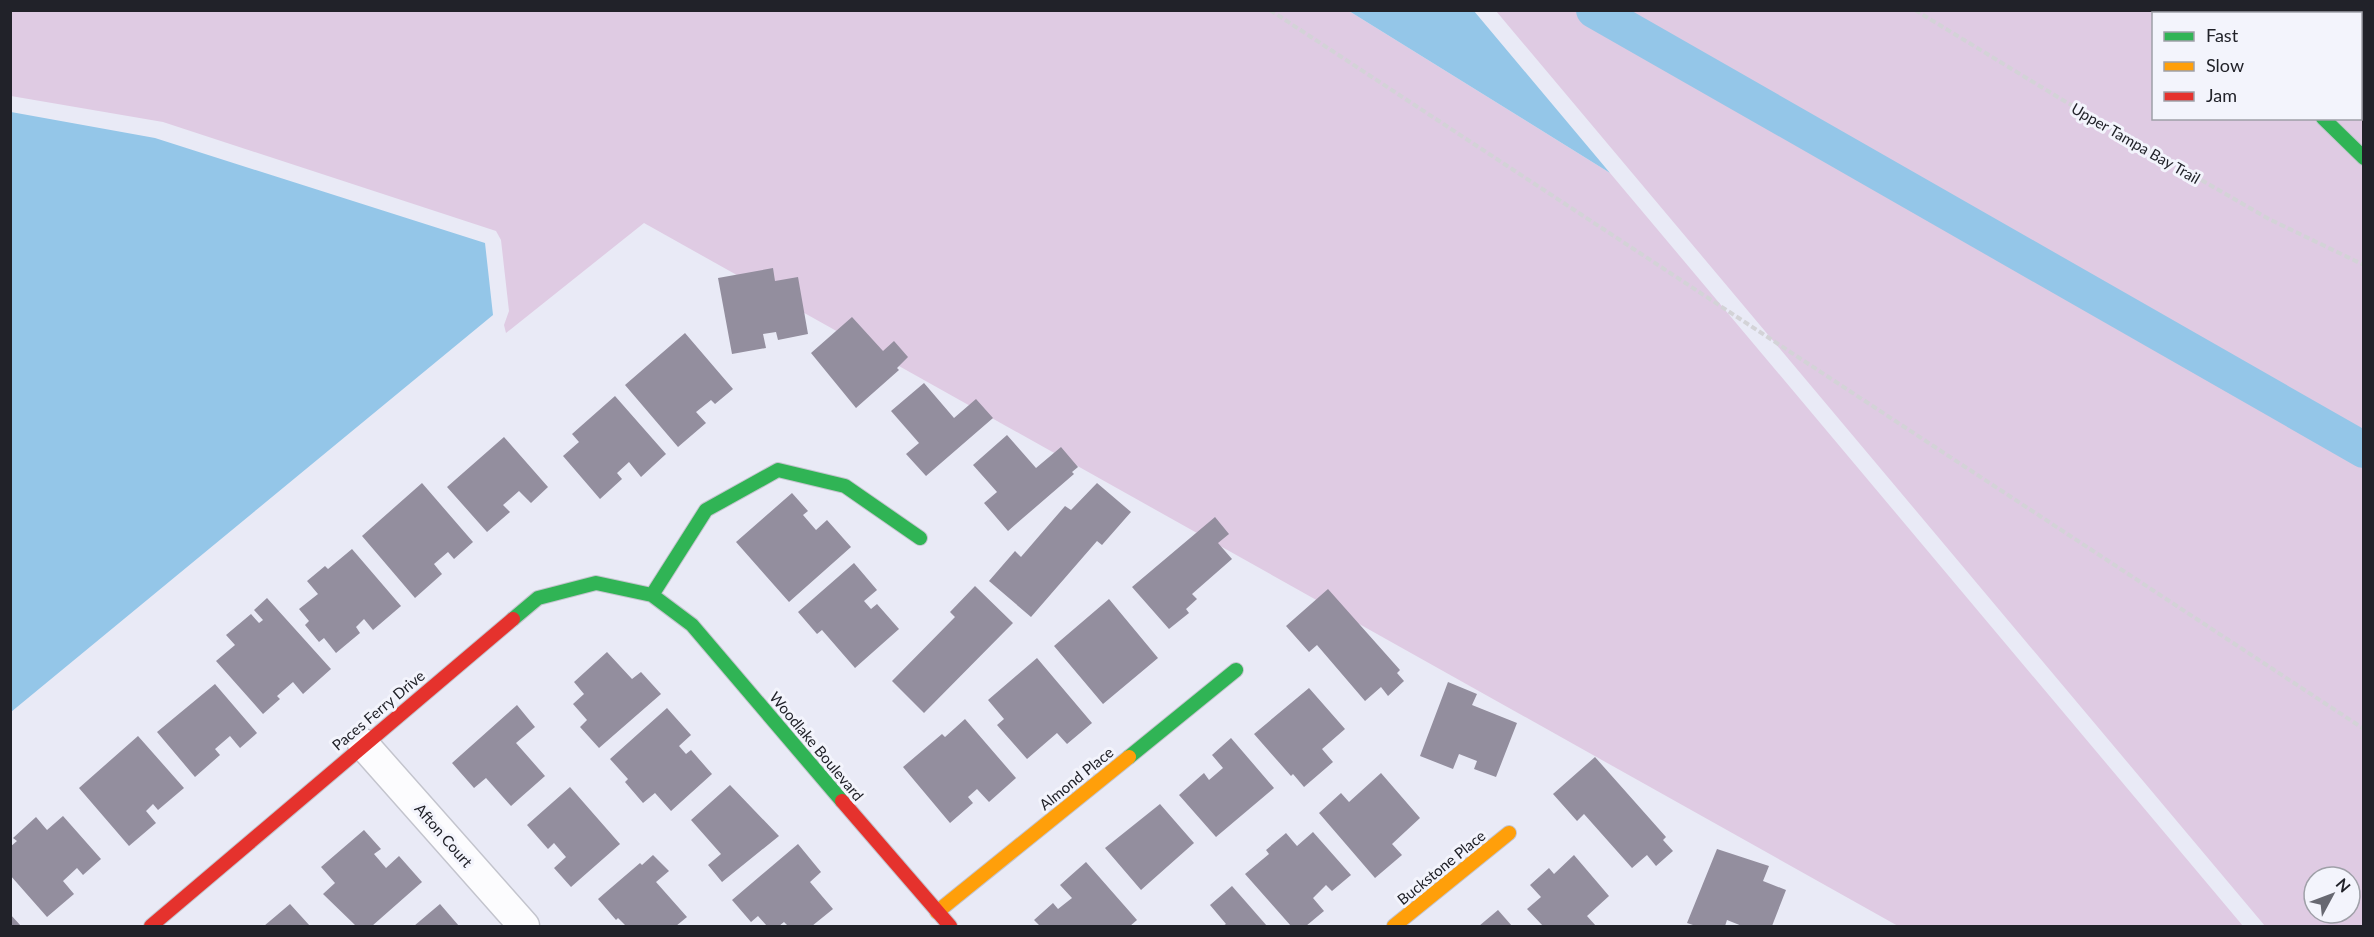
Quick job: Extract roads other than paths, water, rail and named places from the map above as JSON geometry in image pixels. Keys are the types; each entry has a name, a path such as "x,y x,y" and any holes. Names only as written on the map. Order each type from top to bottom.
{"street":[{"path":"2325,120 2364,158"},
{"path":"652,595 706,510 778,470 845,486 920,538"},
{"name":"Paces Ferry Drive","path":"151,927 363,744 538,598 596,583 652,595"},
{"name":"Woodlake Boulevard","path":"652,595 692,625 950,927"},
{"name":"Almond Place","path":"937,912 1236,670"},
{"name":"Afton Court","path":"363,744 524,927"},
{"name":"Buckstone Place","path":"1394,927 1509,833"}],"water":[{"path":"1349,11 1474,11 1610,173"},
{"path":"11,112 155,138 485,243 493,315 11,712"}],"waterway":[{"path":"1594,10 2364,450"}]}
